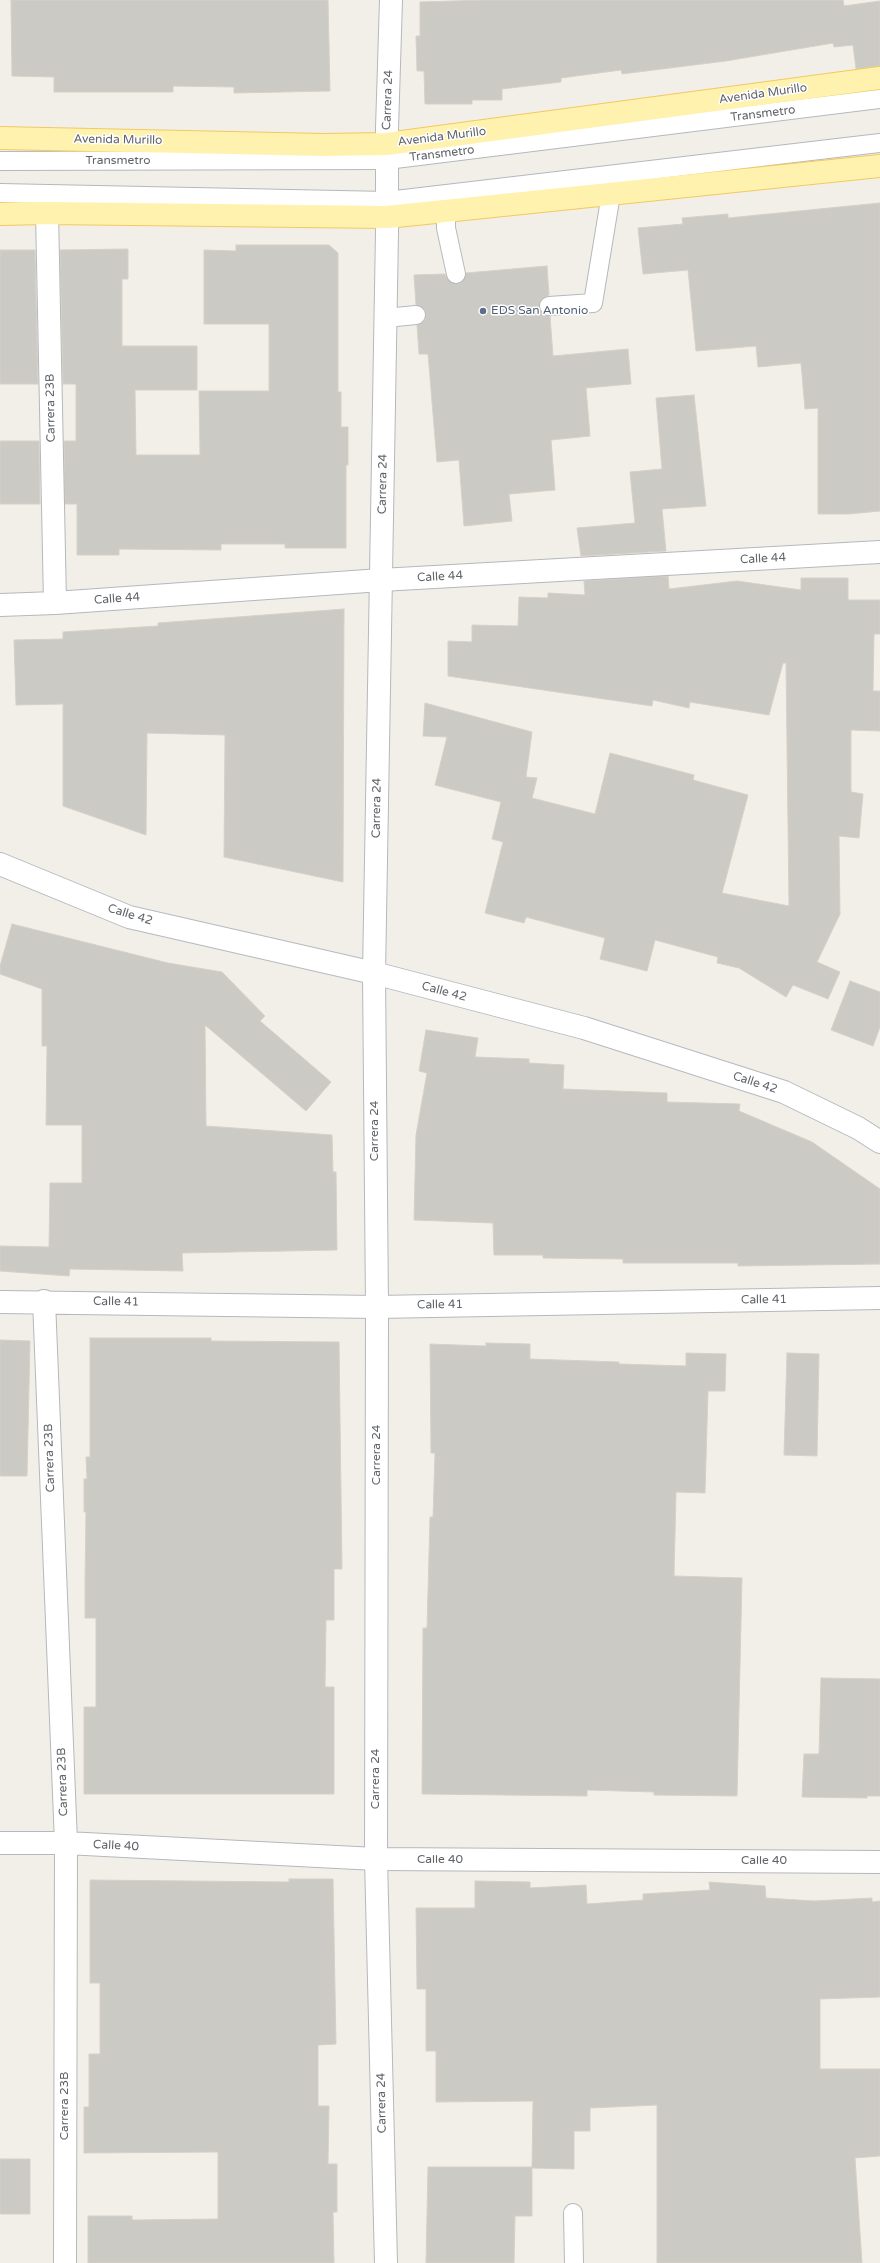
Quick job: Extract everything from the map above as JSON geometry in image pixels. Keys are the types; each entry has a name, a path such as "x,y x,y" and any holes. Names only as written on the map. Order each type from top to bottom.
{"main road":[{"name":"Avenida Murillo","path":"0,138 387,152 880,78"},
{"path":"0,214 387,209 446,211 880,166"}],"street":[{"name":"Carrera 24","path":"386,2263 376,1859 377,1306 374,973 386,318 387,152 391,0"},
{"name":"Carrera 23B","path":"47,213 55,603"},
{"name":"Calle 44","path":"0,604 55,603 381,580 880,552"},
{"name":"Calle 42","path":"0,864 130,917 374,973 584,1028 784,1092 858,1128 880,1142"},
{"name":"Calle 41","path":"0,1302 44,1301 377,1306 880,1298"},
{"name":"Carrera 23B","path":"44,1301 66,1843 65,2263"},
{"name":"Calle 40","path":"0,1844 66,1843 376,1859 880,1862"}],"lane":[{"name":"Transmetro","path":"0,161 387,152 880,99"},
{"path":"0,193 387,209 880,143"},
{"path":"550,306 593,303 611,194"},
{"path":"446,211 446,228 456,274"},
{"path":"386,318 416,315"},
{"path":"573,2213 574,2263"}],"building":[{"path":"11,0 328,0 330,91 234,93 234,87 173,86 173,92 54,92 54,77 12,76"},
{"path":"485,0 843,0 844,6 880,1 880,66 856,69 853,45 834,47 833,43 726,61 622,74 621,70 561,78 561,82 502,89 502,100 472,100 472,104 425,104 424,71 417,71 416,36 420,36 420,2"},
{"path":"880,203 880,511 849,514 818,514 818,408 805,409 801,363 758,367 756,346 696,351 688,270 643,274 638,228 683,224 682,218 728,214 728,218"},
{"path":"236,245 329,245 338,253 338,392 341,392 341,427 348,427 348,465 346,465 346,548 285,548 285,544 221,544 221,550 119,549 119,555 77,555 77,504 65,504 64,441 76,441 76,384 63,384 60,250 128,249 128,279 122,279 122,346 197,346 197,390 135,390 136,455 200,455 199,391 269,391 269,324 204,324 204,250 236,251"},
{"path":"0,250 35,250 38,384 0,384"},
{"path":"547,266 549,295 543,298 539,307 544,315 550,316 553,356 628,349 631,384 586,388 590,436 551,440 555,490 509,494 512,521 464,526 459,460 437,462 428,354 419,354 417,325 425,320 426,314 424,309 416,305 414,275 445,274 449,281 458,284 463,281 466,273"},
{"path":"694,395 706,506 662,509 666,551 581,556 577,528 635,523 630,472 662,469 656,398"},
{"path":"0,441 39,441 40,504 0,504"},
{"path":"668,576 669,589 737,581 801,590 801,578 848,578 848,600 880,600 880,634 874,634 873,691 880,691 880,731 851,730 851,792 863,794 859,838 839,836 840,914 817,962 840,972 828,999 793,985 786,997 739,968 717,963 718,957 655,940 647,971 600,959 605,938 526,917 524,923 485,913 503,842 492,839 501,802 435,785 447,737 423,736 425,703 532,732 526,777 537,778 532,798 595,814 610,753 694,775 693,780 748,795 722,893 789,906 786,663 783,663 769,715 690,702 689,708 653,700 652,706 448,676 448,641 472,642 472,625 518,626 519,597 548,598 548,593 585,595 584,581"},
{"path":"344,609 343,882 224,857 225,735 147,733 146,835 63,806 63,704 16,705 14,640 63,639 63,632 158,626 158,623"},
{"path":"12,924 168,963 222,972 265,1016 260,1021 331,1082 306,1111 205,1025 206,1126 332,1135 333,1172 336,1172 337,1250 182,1253 183,1271 70,1269 69,1276 0,1271 0,1246 49,1247 50,1183 82,1183 82,1125 46,1125 47,1046 42,1046 42,989 0,974 0,966"},
{"path":"850,981 880,992 880,1027 873,1046 831,1030"},
{"path":"426,1030 478,1038 475,1057 529,1059 529,1063 564,1065 563,1089 667,1093 667,1102 740,1104 739,1111 812,1142 880,1189 880,1264 738,1266 738,1263 623,1263 623,1259 543,1258 543,1255 494,1255 493,1223 414,1220 416,1135 427,1073 419,1071"},
{"path":"90,1338 211,1338 211,1341 339,1342 342,1569 334,1569 334,1620 326,1620 325,1687 334,1687 334,1794 84,1794 84,1707 96,1707 96,1618 85,1618 86,1512 84,1512 84,1479 87,1479 86,1457 90,1457"},
{"path":"0,1340 30,1341 27,1476 0,1476"},
{"path":"486,1343 530,1344 530,1359 619,1362 619,1364 686,1366 686,1353 726,1354 725,1391 708,1391 705,1493 676,1492 674,1576 742,1578 737,1796 654,1795 654,1792 587,1790 587,1796 422,1794 423,1628 427,1628 430,1517 433,1517 435,1453 431,1453 430,1344 486,1346"},
{"path":"787,1353 819,1354 817,1456 784,1455"},
{"path":"821,1678 880,1679 880,1796 867,1796 867,1798 802,1797 804,1754 819,1754"},
{"path":"289,1879 333,1879 336,2044 318,2045 318,2106 329,2106 328,2164 337,2164 337,2212 333,2212 334,2263 88,2263 88,2216 132,2216 132,2220 218,2219 218,2152 84,2153 84,2107 89,2107 89,2054 100,2054 100,1983 90,1983 90,1880 289,1882"},
{"path":"475,1881 530,1882 530,1888 586,1885 587,1904 643,1900 643,1894 710,1890 709,1882 765,1886 766,1898 814,1901 872,1898 872,1902 880,1901 880,1997 820,1999 820,2069 880,2069 880,2156 855,2158 862,2263 657,2263 657,2105 590,2108 590,2131 574,2131 574,2169 532,2168 532,2216 515,2216 514,2263 426,2263 428,2167 532,2167 533,2101 436,2102 436,2051 426,2051 426,1989 417,1989 416,1908 475,1908"},
{"path":"0,2159 30,2159 30,2214 0,2214"}],"place":[{"name":"EDS San Antonio","path":"483,311"}]}
